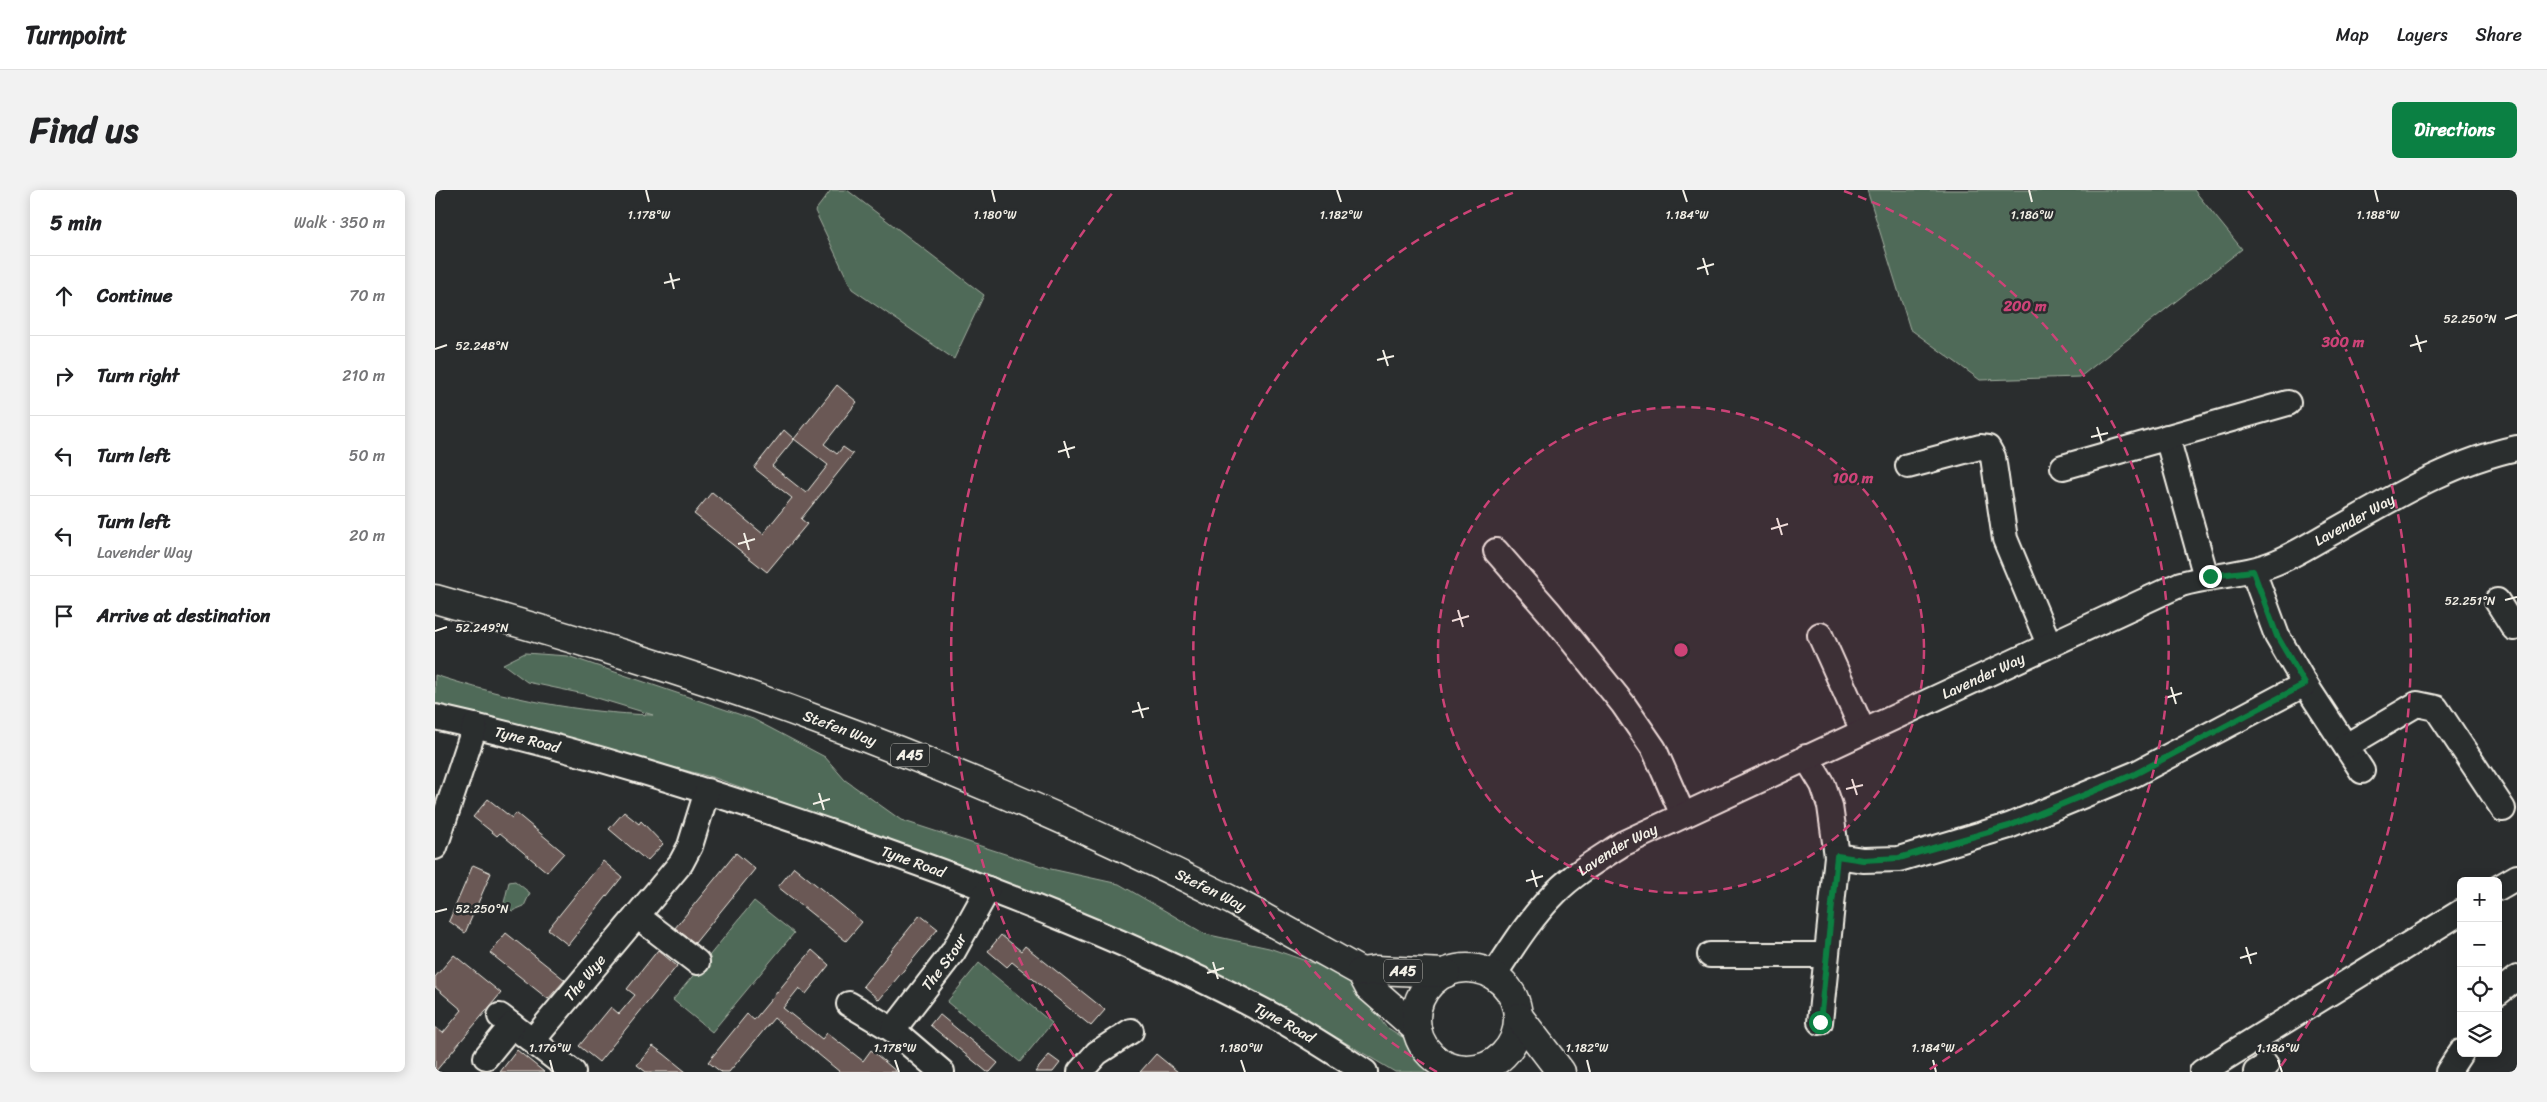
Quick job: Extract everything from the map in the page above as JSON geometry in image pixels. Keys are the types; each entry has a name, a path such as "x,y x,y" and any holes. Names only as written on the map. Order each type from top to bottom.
{"highway":[{"name":"Stefen Way","path":"435,599 672,668 823,722 918,758 1119,846 1234,902 1361,972 1369,987 1417,1029"},
{"path":"1519,1017 1517,1034 1509,1049 1487,1070 1465,1071 1449,1067 1434,1058 1423,1045 1417,1029 1416,1012 1422,996 1432,982 1446,973 1462,968 1478,969 1494,975 1511,994 1519,1017 1561,1072"},
{"name":"A45","path":"1361,972 1375,970 1446,973"}],"street":[{"path":"2063,467 2288,403"},
{"path":"2167,437 2206,577"},
{"path":"1908,466 1979,448 1988,448 1993,457 2005,540 2049,644"},
{"name":"Lavender Way","path":"1494,975 1525,927 1556,891 1583,869 1621,844 2181,584 2206,577 2253,571 2297,552 2413,487 2463,465 2517,448"},
{"path":"1496,551 1550,613 1623,704 1654,749 1683,815"},
{"path":"2253,571 2277,636 2305,684 2362,771"},
{"path":"2497,601 2514,628 2517,626"},
{"path":"1819,635 1863,730"},
{"path":"1837,856 1863,860 1899,858 2009,826 2135,774 2305,684"},
{"path":"2346,746 2417,704 2436,708 2503,809"},
{"name":"Tyne Road","path":"435,717 606,760 707,791 988,889 1191,975 1289,1025 1365,1072"},
{"path":"435,848 475,726"},
{"path":"1806,757 1823,785 1831,806 1837,856 1820,1022"},
{"name":"The Wye","path":"533,1040 681,863 690,846 707,791"},
{"path":"2502,886 2517,877"},
{"name":"The Stour","path":"893,1030 953,952 988,889"},
{"path":"2202,1072 2457,914"},
{"path":"637,916 697,962"},
{"path":"1711,955 1827,955"},
{"path":"2502,990 2517,978"},
{"path":"849,1004 893,1030 942,1072"},
{"path":"485,1057 506,1020 573,1072"},
{"path":"1080,1072 1097,1053 1131,1031"}],"green space":[{"path":"831,190 847,190 984,295 954,359 852,289 815,211"},
{"path":"1867,190 2194,190 2242,249 2080,377 1980,380 1910,329"},
{"path":"525,653 568,656 753,719 825,757 845,780 901,820 1051,869 1119,884 1205,934 1269,948 1338,972 1359,987 1385,1026 1457,1072 1395,1072 1309,1021 1157,947 890,841 715,778 435,706 435,675 488,691 570,708 653,715 584,694 527,682 503,664"},
{"path":"515,881 530,893 524,906 512,911 504,903 509,882"},
{"path":"754,901 794,933 712,1032 673,1000"},
{"path":"979,963 1052,1023 1020,1062 947,1002"}],"building":[{"path":"837,385 857,402 824,444 837,454 843,447 853,454 801,519 807,524 767,572 694,514 712,492 763,534 792,498 754,468 784,430 794,439","holes":["794,439 828,465 806,493 772,466"]},
{"path":"488,799 512,818 516,813 564,853 547,872 500,833 497,836 473,817"},
{"path":"624,812 639,824 641,821 663,844 647,861 609,829"},
{"path":"736,853 755,869 695,943 675,928"},
{"path":"603,861 622,877 568,945 548,929"},
{"path":"473,865 491,873 465,933 449,921"},
{"path":"794,867 862,922 846,941 778,887"},
{"path":"920,915 938,929 879,1000 863,986"},
{"path":"506,933 565,980 548,999 490,953"},
{"path":"1001,935 1021,951 1025,946 1105,1010 1091,1026 1012,962 1007,967 988,951"},
{"path":"658,950 677,966 599,1062 579,1046 611,1007 619,1014 635,995 627,989"},
{"path":"812,950 829,965 806,994 799,988 783,1008 822,1039 827,1033 863,1061 871,1050 897,1072 840,1072 774,1018 729,1072 721,1072 708,1062 747,1014 754,1020"},
{"path":"454,955 501,993 435,1072 435,1027 443,1033 462,1010 435,987 435,977"},
{"path":"939,1014 998,1063 990,1072 987,1072 930,1025"},
{"path":"653,1046 686,1072 646,1072 637,1065"},
{"path":"517,1050 528,1059 544,1072 500,1072"},
{"path":"1156,1054 1178,1072 1140,1072"},
{"path":"1049,1055 1060,1063 1053,1072 1035,1072"}],"route":[{"path":"1820,1022 1837,856 1863,860 1899,858 2009,826 2135,774 2305,684 2277,636 2253,571 2210,576"}]}
